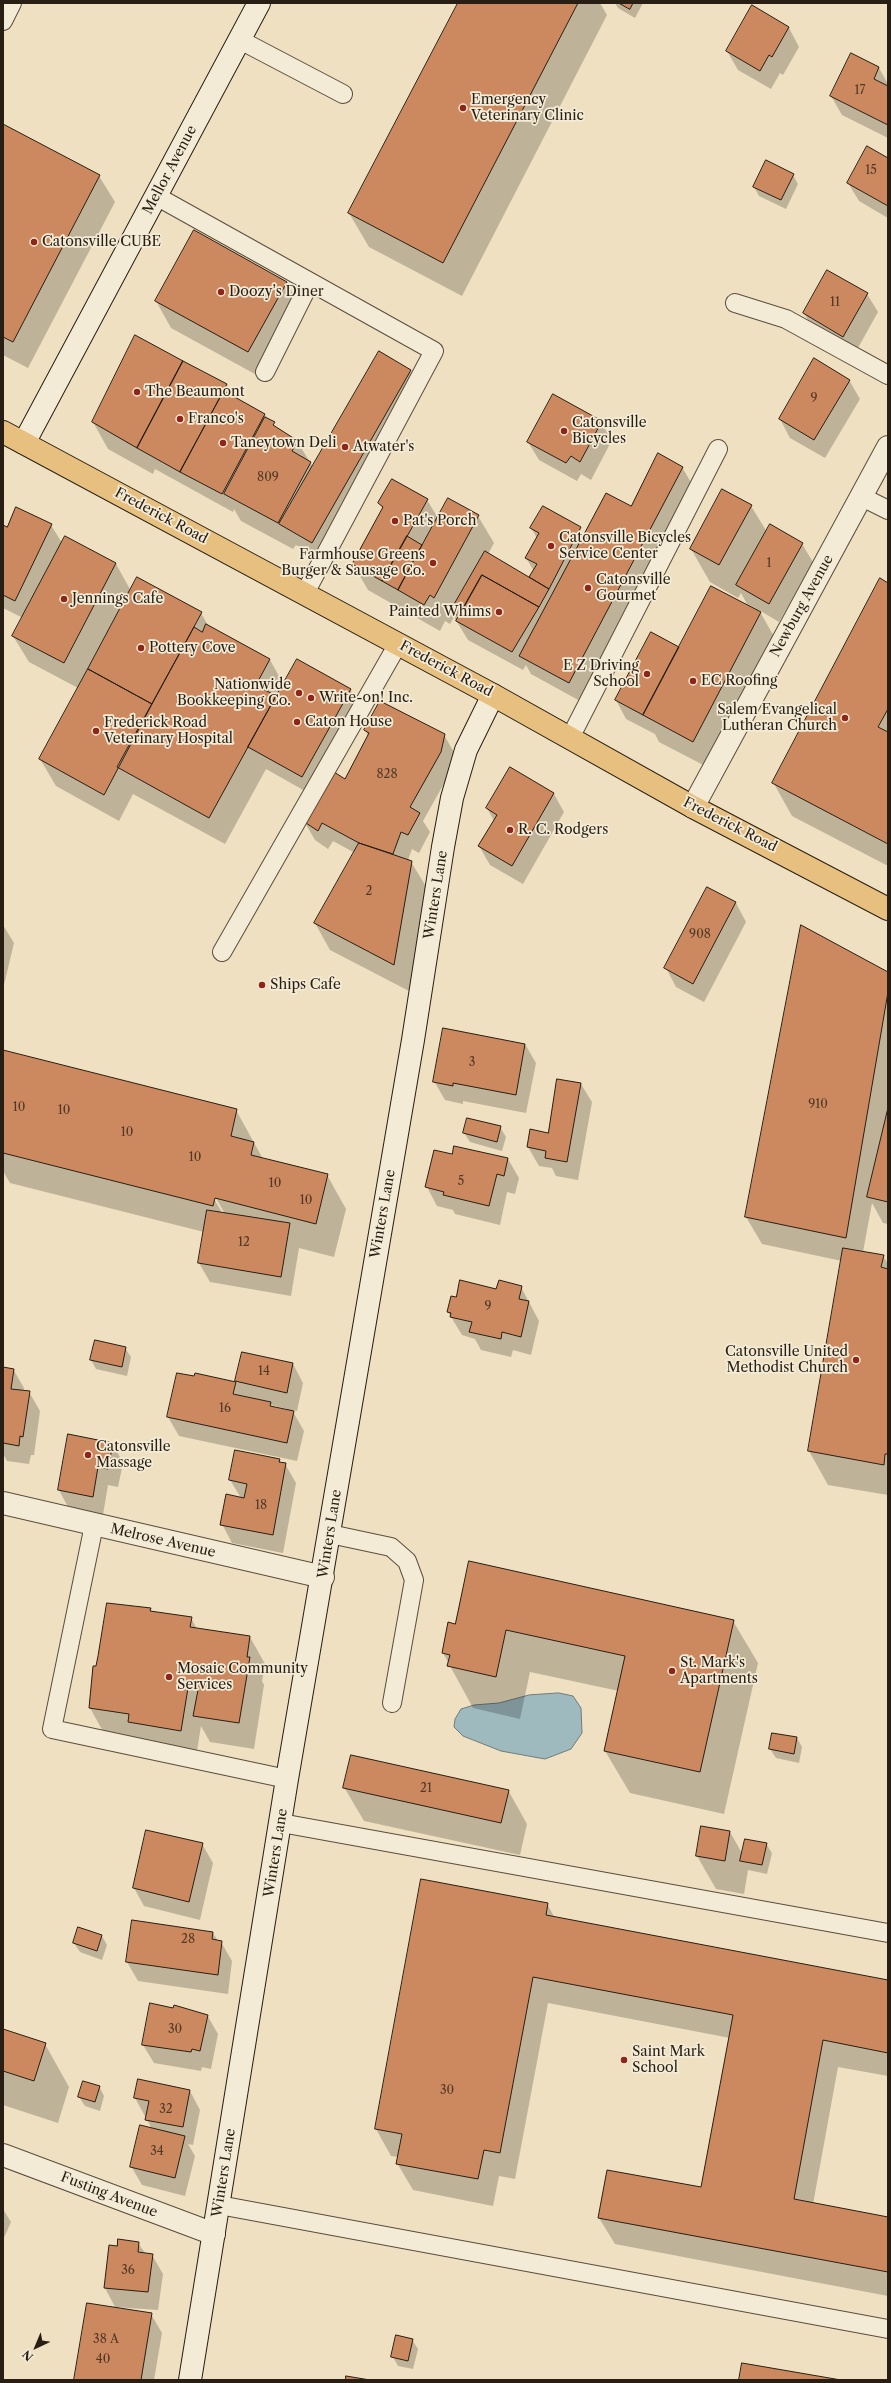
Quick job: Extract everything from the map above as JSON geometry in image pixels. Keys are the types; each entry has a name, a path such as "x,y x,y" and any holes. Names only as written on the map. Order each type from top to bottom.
{"main road":[{"name":"Frederick Road","path":"3,432 493,695 693,807 791,856 888,909"}],"street":[{"name":"Mellor Avenue","path":"24,443 259,3"},
{"name":"Newburg Avenue","path":"693,807 888,447"},
{"name":"Winters Lane","path":"190,2380 288,1779 323,1577 452,798 466,750 493,695"},
{"name":"Melrose Avenue","path":"3,1503 323,1577"},
{"name":"Fusting Avenue","path":"3,2155 214,2234"}],"lane":[{"path":"3,21 12,3"},
{"path":"240,40 344,94"},
{"path":"156,196 434,351 305,594"},
{"path":"265,372 310,282"},
{"path":"735,303 786,319 888,375"},
{"path":"570,738 718,449"},
{"path":"862,496 888,510"},
{"path":"222,952 398,644"},
{"path":"94,1525 52,1729 288,1779"},
{"path":"330,1534 391,1547 407,1561 412,1574 414,1580 392,1703"},
{"path":"281,1823 888,1933"},
{"path":"219,2205 888,2330"}],"water":[{"path":"559,1693 573,1696 581,1708 582,1733 571,1749 545,1759 501,1751 463,1736 454,1727 455,1719 461,1709 474,1705 499,1703 529,1695"}],"building":[{"name":"Emergency Veterinary Clinic","path":"458,3 578,3 443,263 348,213"},
{"path":"619,3 633,3 630,9"},
{"path":"752,5 789,27 772,57 769,55 760,71 726,51"},
{"path":"851,53 879,67 874,79 888,86 888,125 830,96"},
{"name":"Catonsville CUBE","path":"3,124 100,175 13,342 3,337"},
{"path":"867,146 888,158 888,206 847,183"},
{"path":"766,160 794,174 781,200 753,187"},
{"name":"Doozy’s Diner","path":"194,230 287,282 248,352 155,301"},
{"path":"827,270 868,293 843,337 803,313"},
{"name":"The Beaumont","path":"135,335 183,361 137,448 92,422"},
{"name":"Atwater's","path":"379,351 411,370 312,543 279,524"},
{"path":"814,358 850,380 814,440 779,419"},
{"name":"Franco's","path":"183,361 227,384 180,472 137,448"},
{"name":"Taneytown Deli","path":"224,391 265,414 222,494 180,472"},
{"name":"Catonsville Bicycles","path":"553,394 602,421 580,462 571,456 566,463 527,442"},
{"path":"265,417 275,422 273,425 298,441 292,451 311,462 278,523 224,494"},
{"name":"Catonsville Gourmet","path":"658,453 683,467 569,683 519,656 606,493 631,506"},
{"name":"Pat's Porch","path":"392,479 428,499 382,581 352,564 383,507 378,503"},
{"path":"722,489 752,505 719,565 690,549"},
{"name":"Farmhouse Greens Burger & Sausage Co.","path":"448,498 479,515 434,598 430,595 424,605 398,590"},
{"name":"Catonsville Bicycles Service Center","path":"543,506 581,527 549,589 529,577 537,564 525,558 539,533 530,528"},
{"path":"16,507 52,524 15,601 3,595 3,525 7,527"},
{"path":"770,524 803,543 769,604 736,585"},
{"name":"Jennings Cafe","path":"65,536 116,563 64,663 12,636"},
{"path":"407,536 422,545 398,590 382,581"},
{"path":"485,551 549,589 539,607 482,575 459,616 450,612"},
{"name":"Painted Whims","path":"482,575 539,607 512,652 456,621"},
{"name":"Pottery Cove","path":"137,577 202,612 152,704 88,669"},
{"name":"Salem Evangelical Lutheran Church","path":"880,578 888,583 888,709 878,727 888,732 888,844 772,783"},
{"name":"EC Roofing","path":"711,586 761,612 693,742 643,715"},
{"path":"206,624 270,659 256,685 276,696 209,818 117,767 194,627 202,632"},
{"name":"E Z Driving School","path":"651,632 679,647 643,715 615,700"},
{"name":"Caton House","path":"297,659 351,689 302,777 248,747"},
{"name":"Frederick Road Veterinary Hospital","path":"88,669 152,704 104,795 39,759"},
{"path":"380,701 445,734 441,752 410,807 420,813 408,835 401,832 393,854 359,843 322,823 318,831 303,821 334,772 345,779 369,733 364,730"},
{"name":"R. C. Rodgers","path":"510,767 554,793 512,866 478,846 497,815 486,808"},
{"path":"359,843 412,861 394,965 314,923"},
{"path":"707,887 736,902 693,984 664,968"},
{"path":"801,925 888,972 888,992 846,1238 745,1217"},
{"path":"443,1028 525,1044 516,1095 453,1083 453,1086 433,1082"},
{"path":"3,1050 237,1109 231,1136 254,1142 251,1155 328,1174 316,1224 215,1198 213,1206 3,1153"},
{"path":"557,1079 581,1083 567,1162 545,1158 546,1151 527,1147 530,1129 548,1133"},
{"path":"888,1108 888,1202 867,1197"},
{"path":"467,1118 501,1126 497,1142 463,1133"},
{"path":"454,1146 508,1158 504,1176 497,1174 489,1206 443,1195 444,1192 425,1187 434,1150 452,1154"},
{"path":"207,1210 290,1223 281,1277 198,1263"},
{"name":"Catonsville United Methodist Church","path":"843,1248 884,1255 881,1267 888,1269 888,1454 885,1454 884,1465 808,1451"},
{"path":"460,1280 496,1289 499,1280 522,1286 519,1299 529,1301 521,1337 502,1332 501,1339 469,1332 472,1322 450,1317 451,1313 447,1312 451,1296 456,1297"},
{"path":"95,1340 126,1347 122,1367 90,1360"},
{"path":"242,1352 293,1363 287,1393 235,1381"},
{"path":"3,1367 14,1369 11,1389 30,1391 23,1437 20,1436 19,1446 3,1443"},
{"path":"177,1373 194,1376 195,1373 236,1382 233,1394 271,1402 270,1406 294,1411 287,1443 167,1417"},
{"name":"Catonsville Massage","path":"68,1434 113,1443 108,1469 98,1467 93,1497 58,1490"},
{"path":"235,1450 280,1459 279,1462 286,1463 273,1535 220,1525 226,1494 244,1498 247,1484 229,1480"},
{"name":"St. Mark's Apartments","path":"469,1561 734,1620 700,1772 604,1751 625,1656 506,1630 496,1677 447,1666 450,1655 442,1653 448,1622 455,1624"},
{"name":"Mosaic Community Services","path":"107,1603 151,1608 150,1611 192,1617 190,1627 250,1636 247,1657 250,1657 239,1723 193,1716 198,1690 188,1688 181,1731 128,1722 129,1714 89,1708 93,1666 96,1666"},
{"path":"772,1733 797,1737 794,1754 769,1749"},
{"path":"351,1755 509,1790 501,1823 343,1788"},
{"path":"701,1826 730,1831 725,1861 696,1856"},
{"path":"146,1830 203,1843 189,1902 133,1888"},
{"path":"745,1839 767,1843 762,1865 740,1861"},
{"name":"Saint Mark School","path":"421,1879 548,1903 546,1915 888,1980 888,2053 823,2040 794,2199 888,2217 888,2272 598,2218 607,2170 701,2187 733,2015 533,1977 500,2153 484,2150 478,2179 396,2164 402,2134 375,2129"},
{"path":"132,1920 213,1932 212,1939 222,1941 218,1975 126,1962"},
{"path":"78,1927 102,1935 97,1951 73,1943"},
{"path":"150,2003 173,2008 174,2005 208,2015 200,2051 192,2049 191,2052 142,2045"},
{"path":"3,2029 46,2043 34,2081 3,2071"},
{"path":"138,2079 190,2090 183,2127 145,2120 149,2101 134,2098"},
{"path":"83,2081 100,2086 95,2102 78,2097"},
{"path":"140,2125 185,2136 175,2178 130,2167"},
{"path":"118,2239 139,2242 138,2252 153,2254 148,2292 104,2288 109,2245 117,2246"},
{"path":"87,2303 152,2313 141,2380 74,2380"},
{"path":"396,2335 413,2339 408,2361 391,2357"},
{"path":"742,2363 841,2380 739,2380"},
{"path":"346,2376 370,2380 346,2380"}],"place":[{"name":"Emergency Veterinary Clinic","path":"463,108"},
{"name":"Catonsville CUBE","path":"34,242"},
{"name":"Doozy’s Diner","path":"221,292"},
{"name":"The Beaumont","path":"137,392"},
{"name":"Franco's","path":"180,419"},
{"name":"Catonsville Bicycles","path":"564,431"},
{"name":"Taneytown Deli","path":"223,443"},
{"name":"Atwater's","path":"345,447"},
{"name":"Pat's Porch","path":"395,521"},
{"name":"Catonsville Bicycles Service Center","path":"551,546"},
{"name":"Farmhouse Greens Burger & Sausage Co.","path":"433,563"},
{"name":"Catonsville Gourmet","path":"588,588"},
{"name":"Jennings Cafe","path":"64,599"},
{"name":"Painted Whims","path":"499,612"},
{"name":"Pottery Cove","path":"141,648"},
{"name":"E Z Driving School","path":"647,674"},
{"name":"EC Roofing","path":"693,681"},
{"name":"Nationwide Bookkeeping Co.","path":"299,693"},
{"name":"Write-on! Inc.","path":"311,698"},
{"name":"Salem Evangelical Lutheran Church","path":"845,718"},
{"name":"Caton House","path":"297,722"},
{"name":"Frederick Road Veterinary Hospital","path":"96,731"},
{"name":"R. C. Rodgers","path":"510,830"},
{"name":"Ships Cafe","path":"262,985"},
{"name":"Catonsville United Methodist Church","path":"856,1360"},
{"name":"Catonsville Massage","path":"88,1455"},
{"name":"St. Mark's Apartments","path":"672,1671"},
{"name":"Mosaic Community Services","path":"169,1677"},
{"name":"Saint Mark School","path":"624,2060"}]}
